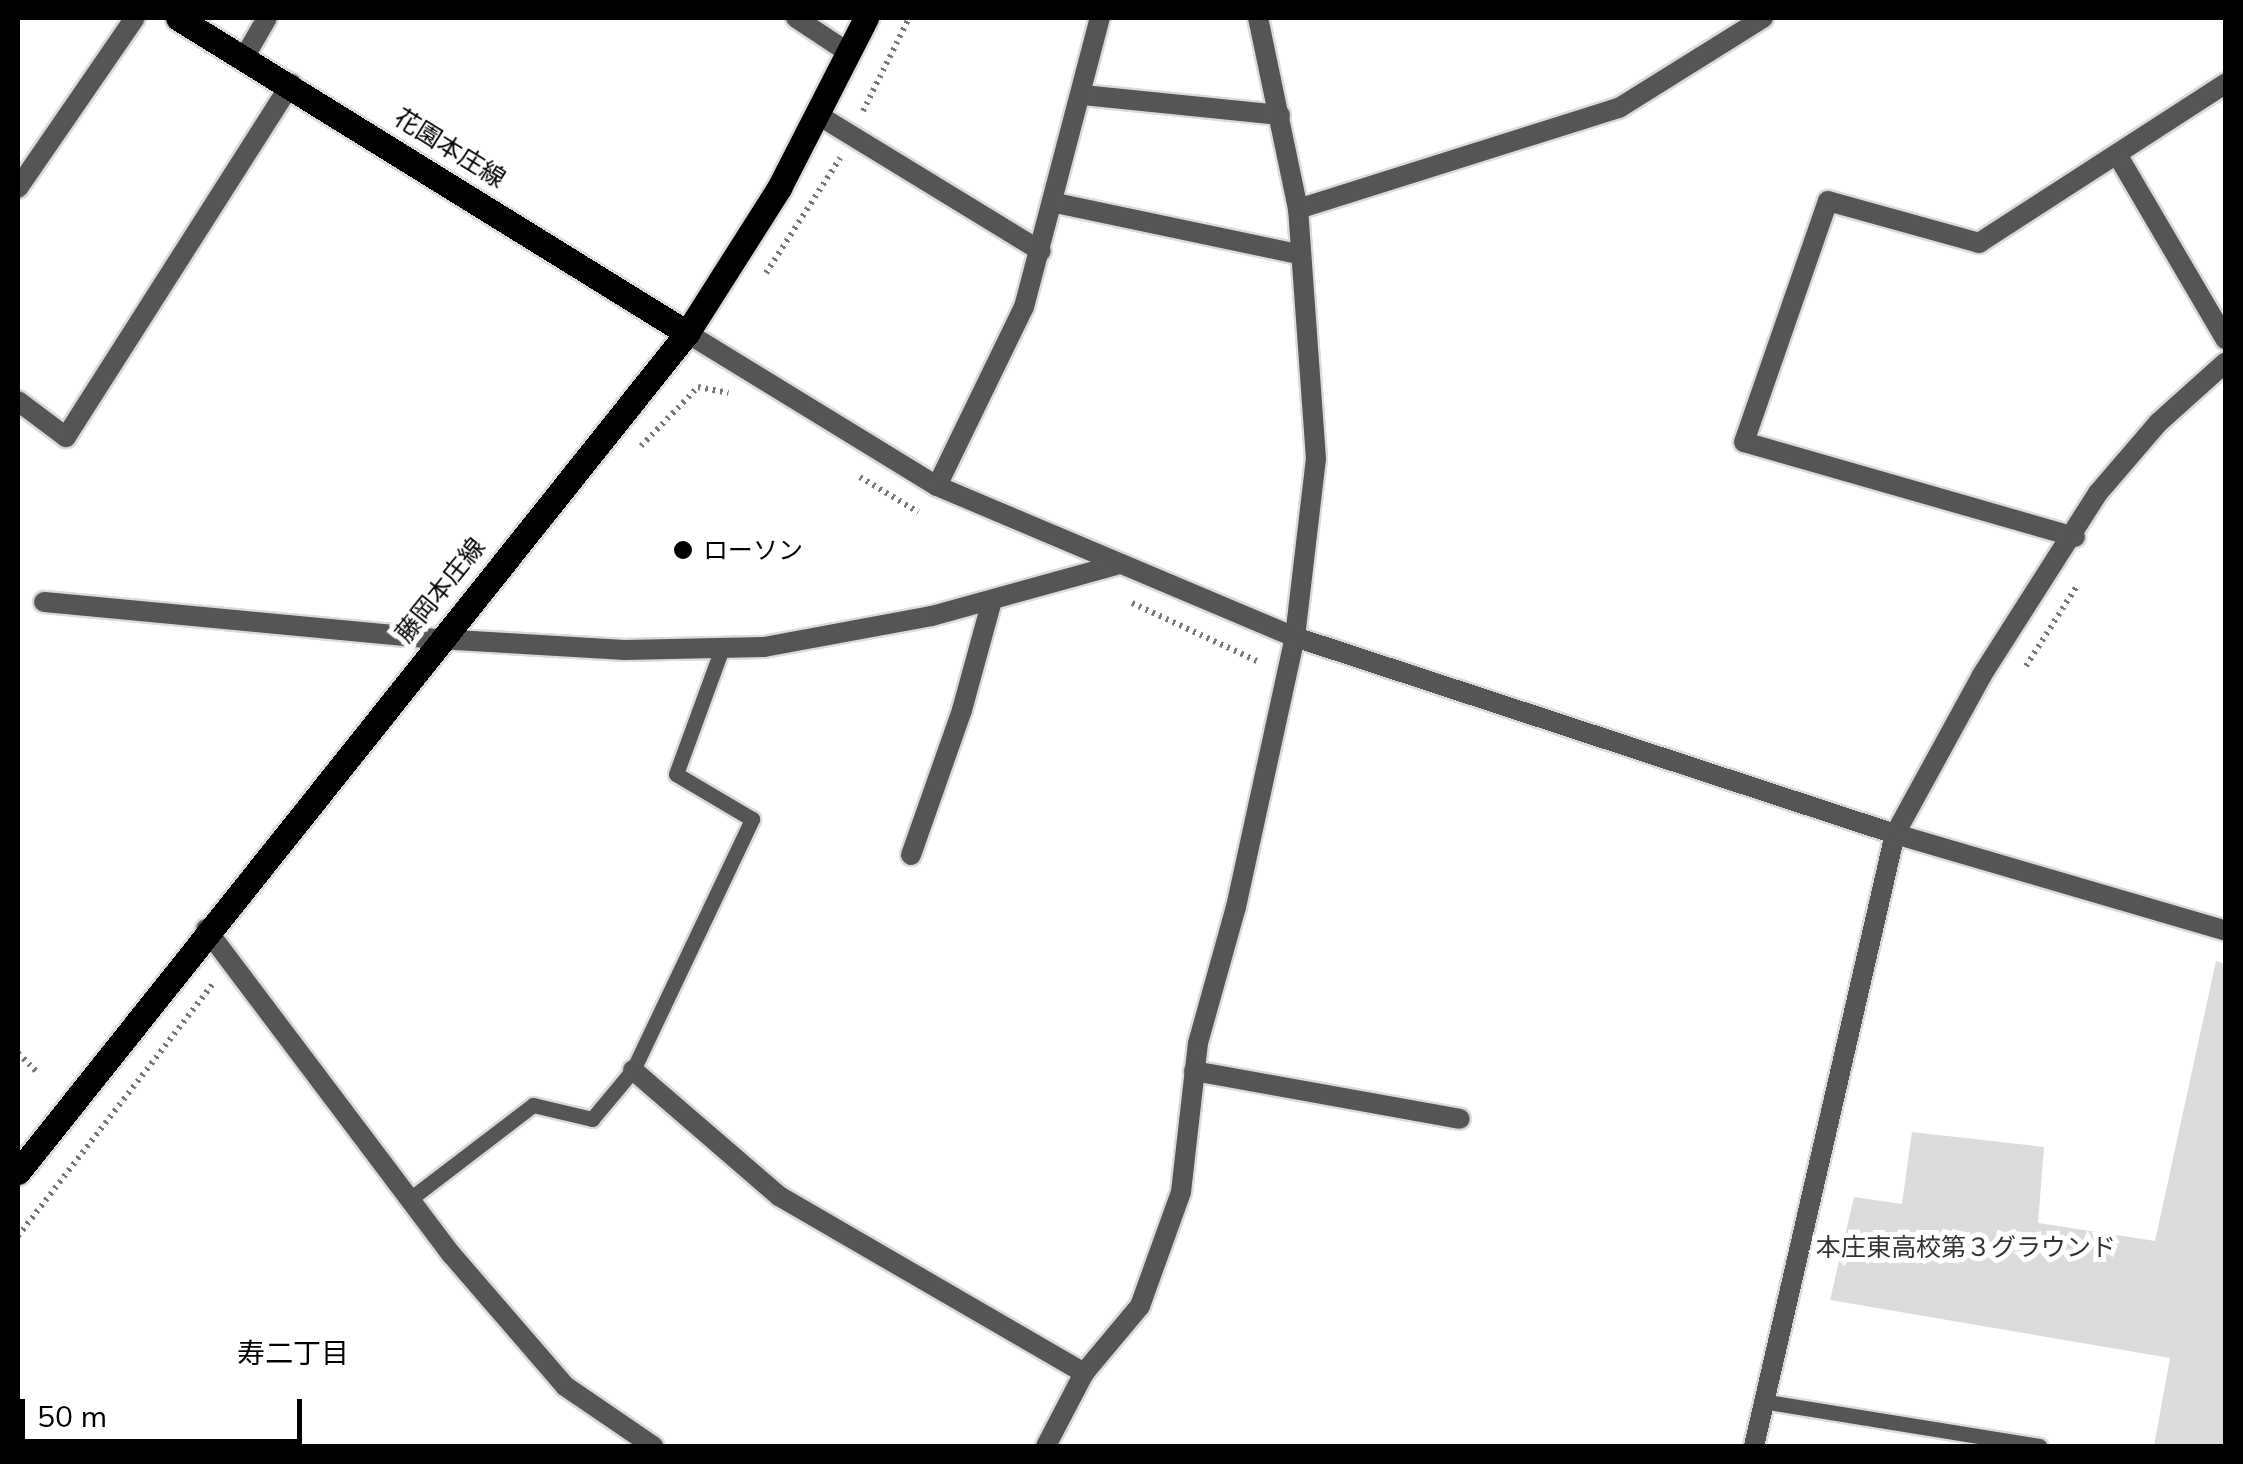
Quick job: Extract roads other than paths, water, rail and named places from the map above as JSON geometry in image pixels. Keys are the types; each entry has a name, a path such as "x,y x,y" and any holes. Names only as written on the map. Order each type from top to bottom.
{"main road":[{"name":"花園本庄線","path":"178,18 291,84 687,333"},
{"name":"藤岡本庄線","path":"18,1172 206,929 687,333 818,116 866,18"}],"street":[{"path":"18,188 135,18"},
{"path":"245,56 268,18"},
{"path":"796,18 849,53"},
{"path":"937,486 1024,306 1056,203 1100,18"},
{"path":"1046,1446 1084,1373 1140,1306 1181,1192 1194,1071 1295,638 1316,458 1298,254 1298,209 1258,18"},
{"path":"1298,209 1619,108 1762,18"},
{"path":"2074,538 1744,442 1828,201 1978,243 2226,83"},
{"path":"18,401 66,438 291,84"},
{"path":"1083,95 1280,115"},
{"path":"818,116 1041,251"},
{"path":"2118,156 2226,340"},
{"path":"1056,203 1298,254"},
{"path":"687,333 937,486 1295,638 1894,834 2226,931"},
{"path":"1754,1446 1894,834 1982,675 2074,538 2098,493 2136,447 2226,362"},
{"path":"44,602 439,639 764,647 992,600 1116,565"},
{"path":"911,854 962,710 992,600"},
{"path":"206,929 410,1199 566,1386 652,1446"},
{"path":"632,1070 779,1196 1084,1373"},
{"path":"1194,1071 1460,1118"}],"lane":[{"path":"410,1199 533,1105 592,1119 632,1070 752,819 676,774 722,648"},
{"path":"1762,1401 2040,1446"}],"place":[{"name":"ローソン","path":"683,550"}],"district":[{"name":"寿二丁目","path":"293,1353"}],"park label":[{"name":"本庄東高校第３グラウンド","path":"1966,1247"}]}
